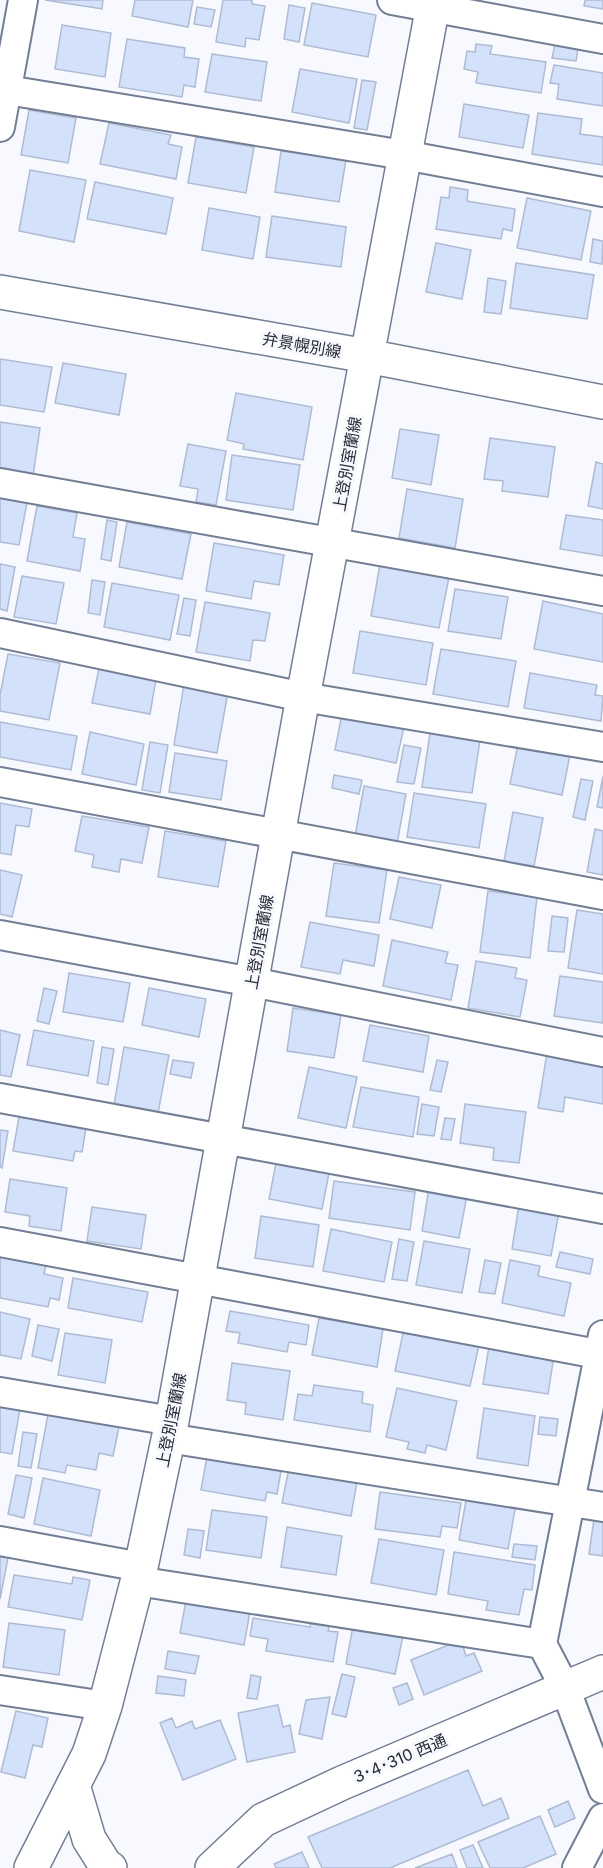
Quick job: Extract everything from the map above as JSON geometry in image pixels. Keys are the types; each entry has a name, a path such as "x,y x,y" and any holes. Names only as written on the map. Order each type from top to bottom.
{"main road":[{"name":"上登別室蘭線","path":"31,1868 89,1754 105,1706 139,1574 170,1430 303,697 433,4"},
{"name":"弁景幌別線","path":"0,292 367,356 603,402"},
{"name":"3･4･310 西通","path":"212,1868 263,1820 342,1783 603,1672"},
{"path":"73,1785 89,1839 106,1866 110,1868"}],"street":[{"path":"0,128 23,0"},
{"path":"392,0 433,4 603,39"},
{"path":"7,90 404,155 603,192"},
{"path":"0,483 603,591"},
{"path":"0,633 303,697 603,747"},
{"path":"0,782 603,895"},
{"path":"0,935 252,982 603,1052"},
{"path":"0,1098 603,1209"},
{"path":"0,1242 198,1279 602,1348 569,1501 542,1644 565,1688 600,1773"},
{"path":"0,1392 170,1430 603,1507"},
{"path":"0,1541 139,1574 542,1644"},
{"path":"0,1690 105,1706"},
{"path":"577,1868 603,1818"}],"building":[{"path":"45,0 103,0 102,9"},
{"path":"135,0 193,0 188,27 132,16"},
{"path":"223,0 252,0 252,4 265,6 259,40 246,38 245,47 216,42"},
{"path":"585,0 603,0 603,9 584,6"},
{"path":"312,3 376,15 368,57 304,45"},
{"path":"289,5 305,8 299,42 284,39"},
{"path":"197,7 215,10 211,27 194,24"},
{"path":"62,25 111,33 105,77 55,69"},
{"path":"127,39 185,48 184,57 199,59 195,87 184,85 182,97 119,87"},
{"path":"476,44 492,46 490,54 546,62 541,93 476,83 478,72 464,69 467,51 475,52"},
{"path":"555,44 578,48 576,61 552,58"},
{"path":"212,54 267,62 261,101 205,92"},
{"path":"554,65 603,73 603,106 557,99 559,84 550,83"},
{"path":"300,69 357,79 349,123 292,112"},
{"path":"362,80 376,82 367,130 354,128"},
{"path":"464,104 529,115 523,148 459,137"},
{"path":"29,110 76,118 68,163 21,155"},
{"path":"538,113 582,119 580,134 603,137 603,165 532,154"},
{"path":"109,123 171,135 168,144 182,147 176,179 100,164"},
{"path":"196,137 254,147 246,193 188,183"},
{"path":"281,151 346,160 339,202 275,192"},
{"path":"30,170 86,180 74,242 19,231"},
{"path":"95,182 173,198 166,234 87,219"},
{"path":"450,187 468,190 467,201 515,209 512,231 503,229 501,239 436,229 441,197 449,198"},
{"path":"527,198 591,211 581,260 517,248"},
{"path":"209,208 260,217 253,259 202,250"},
{"path":"272,216 346,227 341,267 266,257"},
{"path":"593,239 603,241 602,264 590,262"},
{"path":"436,243 471,250 462,299 426,292"},
{"path":"516,263 594,275 587,319 510,308"},
{"path":"488,278 506,281 501,314 484,312"},
{"path":"0,359 52,367 44,412 0,405"},
{"path":"63,363 126,374 119,415 55,403"},
{"path":"236,393 312,407 303,460 243,449 244,444 227,440"},
{"path":"0,422 40,428 33,476 0,471"},
{"path":"400,429 439,435 431,485 392,478"},
{"path":"490,438 555,447 548,497 502,491 503,481 484,479"},
{"path":"188,444 226,451 216,505 196,502 198,489 180,486"},
{"path":"232,455 300,465 293,510 226,500"},
{"path":"596,462 603,464 603,509 588,506"},
{"path":"407,489 463,499 455,548 399,538"},
{"path":"0,498 27,503 19,545 0,542"},
{"path":"37,506 77,513 73,537 85,539 80,571 27,561"},
{"path":"566,515 603,520 603,556 560,549"},
{"path":"107,520 117,522 111,561 101,559"},
{"path":"127,522 191,534 182,579 119,567"},
{"path":"214,543 284,555 279,585 254,581 251,599 206,591"},
{"path":"0,564 15,567 7,611 0,609"},
{"path":"380,564 449,577 439,628 371,616"},
{"path":"22,576 64,583 56,624 14,617"},
{"path":"92,580 105,582 100,615 88,613"},
{"path":"112,583 179,595 170,640 104,627"},
{"path":"455,589 508,597 501,639 448,631"},
{"path":"184,598 196,600 190,636 177,634"},
{"path":"543,601 603,614 603,662 534,649"},
{"path":"205,602 270,613 265,641 253,640 250,661 196,652"},
{"path":"360,631 433,643 426,685 353,673"},
{"path":"441,649 516,661 508,707 433,694"},
{"path":"8,654 60,663 49,720 0,711 0,695"},
{"path":"99,668 156,679 150,714 92,703"},
{"path":"530,673 597,685 595,695 603,696 601,721 524,708"},
{"path":"184,684 228,692 217,753 174,745"},
{"path":"342,714 404,727 396,763 335,750"},
{"path":"0,722 77,736 71,770 0,757"},
{"path":"90,732 144,744 136,785 82,774"},
{"path":"430,733 480,740 472,793 422,787"},
{"path":"150,742 168,745 160,793 142,790"},
{"path":"518,744 570,755 562,795 510,784"},
{"path":"404,745 421,748 414,784 397,782"},
{"path":"175,753 227,761 221,800 169,792"},
{"path":"334,775 362,780 359,794 332,788"},
{"path":"603,776 603,808 597,807"},
{"path":"581,779 593,781 585,820 573,817"},
{"path":"364,786 406,794 397,844 355,836"},
{"path":"414,793 486,804 479,848 407,837"},
{"path":"0,803 32,809 29,827 16,825 11,855 0,853"},
{"path":"513,812 543,818 534,866 504,861"},
{"path":"82,816 149,827 142,863 121,859 119,872 92,867 94,855 75,851"},
{"path":"595,829 603,831 603,875 587,872"},
{"path":"165,831 226,841 218,887 158,877"},
{"path":"334,863 387,870 379,923 326,916"},
{"path":"0,870 22,875 12,917 0,914"},
{"path":"399,877 441,885 432,928 390,919"},
{"path":"488,891 537,897 530,958 480,952"},
{"path":"577,910 603,914 603,974 568,968"},
{"path":"552,916 568,918 564,952 548,951"},
{"path":"310,922 379,935 374,966 343,960 340,974 301,967"},
{"path":"392,940 448,952 445,963 458,965 451,1000 383,986"},
{"path":"476,961 517,968 515,978 527,980 520,1017 468,1008"},
{"path":"69,973 130,983 123,1022 63,1012"},
{"path":"560,976 603,982 603,1023 554,1016"},
{"path":"44,988 57,991 49,1024 37,1021"},
{"path":"149,988 206,999 199,1037 142,1025"},
{"path":"293,1008 341,1015 334,1058 287,1051"},
{"path":"370,1025 429,1036 423,1072 363,1061"},
{"path":"0,1030 20,1035 11,1077 0,1075"},
{"path":"34,1030 94,1041 88,1076 27,1065"},
{"path":"102,1047 114,1049 108,1085 97,1083"},
{"path":"124,1047 169,1055 158,1113 114,1105"},
{"path":"547,1053 603,1062 603,1104 565,1097 563,1112 538,1108"},
{"path":"173,1060 194,1063 191,1078 170,1074"},
{"path":"437,1060 448,1062 441,1092 430,1090"},
{"path":"309,1067 357,1077 346,1128 298,1118"},
{"path":"361,1087 419,1097 413,1137 353,1127"},
{"path":"422,1104 439,1107 434,1136 417,1134"},
{"path":"465,1104 526,1112 519,1163 493,1160 494,1148 460,1143"},
{"path":"19,1117 86,1128 82,1152 75,1151 73,1161 13,1151"},
{"path":"445,1118 455,1119 451,1140 441,1139"},
{"path":"0,1130 8,1131 2,1168 0,1167"},
{"path":"277,1158 330,1168 322,1209 269,1199"},
{"path":"10,1179 67,1188 61,1231 29,1226 30,1216 5,1212"},
{"path":"334,1181 415,1192 410,1230 329,1218"},
{"path":"429,1188 467,1195 459,1238 422,1231"},
{"path":"519,1205 559,1212 551,1256 512,1249"},
{"path":"92,1207 146,1215 141,1249 87,1241"},
{"path":"261,1216 319,1225 313,1267 255,1258"},
{"path":"331,1229 392,1242 384,1282 323,1271"},
{"path":"399,1239 414,1242 407,1281 392,1279"},
{"path":"424,1241 470,1249 462,1293 416,1285"},
{"path":"560,1252 593,1259 590,1274 556,1267"},
{"path":"0,1256 46,1265 44,1274 63,1278 59,1300 50,1298 48,1307 0,1298"},
{"path":"485,1260 501,1263 495,1294 479,1292"},
{"path":"510,1260 540,1266 538,1276 571,1283 564,1316 502,1303"},
{"path":"73,1278 148,1292 142,1322 68,1308"},
{"path":"230,1311 309,1325 306,1345 289,1342 287,1352 238,1343 240,1333 226,1331"},
{"path":"0,1312 30,1319 21,1359 0,1355"},
{"path":"319,1318 383,1329 377,1367 312,1355"},
{"path":"38,1325 59,1329 52,1361 32,1356"},
{"path":"404,1329 479,1345 470,1386 395,1371"},
{"path":"65,1333 112,1340 105,1383 58,1375"},
{"path":"489,1346 554,1356 548,1394 483,1384"},
{"path":"232,1363 290,1371 283,1420 245,1414 246,1403 227,1400"},
{"path":"314,1385 363,1392 362,1403 373,1405 370,1432 294,1420 298,1394 312,1396"},
{"path":"397,1388 457,1401 446,1450 427,1445 425,1453 407,1449 409,1442 386,1437"},
{"path":"0,1406 20,1409 12,1454 0,1452"},
{"path":"484,1408 535,1416 528,1466 477,1458"},
{"path":"48,1414 119,1427 113,1456 99,1453 96,1470 67,1465 65,1473 38,1468"},
{"path":"540,1417 558,1419 556,1436 538,1434"},
{"path":"23,1432 37,1434 31,1468 18,1466"},
{"path":"208,1451 221,1461 281,1471 277,1494 267,1492 265,1501 201,1490"},
{"path":"290,1463 358,1476 351,1516 282,1503"},
{"path":"16,1475 32,1478 24,1518 8,1514"},
{"path":"43,1478 100,1490 91,1536 34,1524"},
{"path":"380,1492 461,1503 457,1528 442,1526 440,1537 375,1529"},
{"path":"467,1495 516,1504 508,1549 459,1540"},
{"path":"212,1510 267,1517 261,1558 206,1550"},
{"path":"594,1519 603,1521 603,1556 589,1554"},
{"path":"287,1527 342,1536 336,1575 281,1567"},
{"path":"188,1529 204,1531 200,1558 184,1555"},
{"path":"379,1539 444,1550 436,1595 371,1583"},
{"path":"514,1544 537,1546 535,1560 512,1557"},
{"path":"454,1552 535,1565 532,1590 524,1589 519,1615 486,1610 488,1601 448,1594"},
{"path":"0,1557 8,1558 0,1599"},
{"path":"14,1575 72,1584 73,1577 90,1580 82,1620 8,1607"},
{"path":"187,1595 251,1606 244,1645 180,1633"},
{"path":"253,1618 310,1627 311,1621 330,1624 328,1631 338,1632 333,1662 266,1651 268,1639 250,1636"},
{"path":"9,1623 65,1630 59,1675 3,1667"},
{"path":"353,1626 403,1636 395,1674 346,1664"},
{"path":"461,1640 466,1656 474,1653 482,1671 424,1695 411,1660"},
{"path":"168,1651 199,1656 195,1674 165,1669"},
{"path":"342,1674 355,1677 346,1717 332,1714"},
{"path":"251,1675 261,1677 257,1699 247,1698"},
{"path":"158,1676 186,1680 184,1696 156,1693"},
{"path":"407,1683 413,1699 399,1705 393,1688"},
{"path":"330,1697 322,1739 299,1734 306,1700"},
{"path":"278,1705 283,1727 290,1725 295,1752 247,1762 238,1713"},
{"path":"16,1711 48,1718 42,1747 33,1745 25,1778 1,1772"},
{"path":"172,1718 176,1728 192,1721 195,1729 220,1720 236,1759 183,1780 160,1723"},
{"path":"468,1770 483,1806 501,1798 509,1818 390,1868 322,1868 308,1837"},
{"path":"568,1801 575,1818 555,1827 548,1810"},
{"path":"540,1816 556,1854 523,1868 490,1868 478,1842"},
{"path":"473,1845 483,1868 467,1868 460,1850"},
{"path":"302,1852 309,1868 276,1868 274,1864"},
{"path":"452,1854 457,1868 415,1868"}]}
